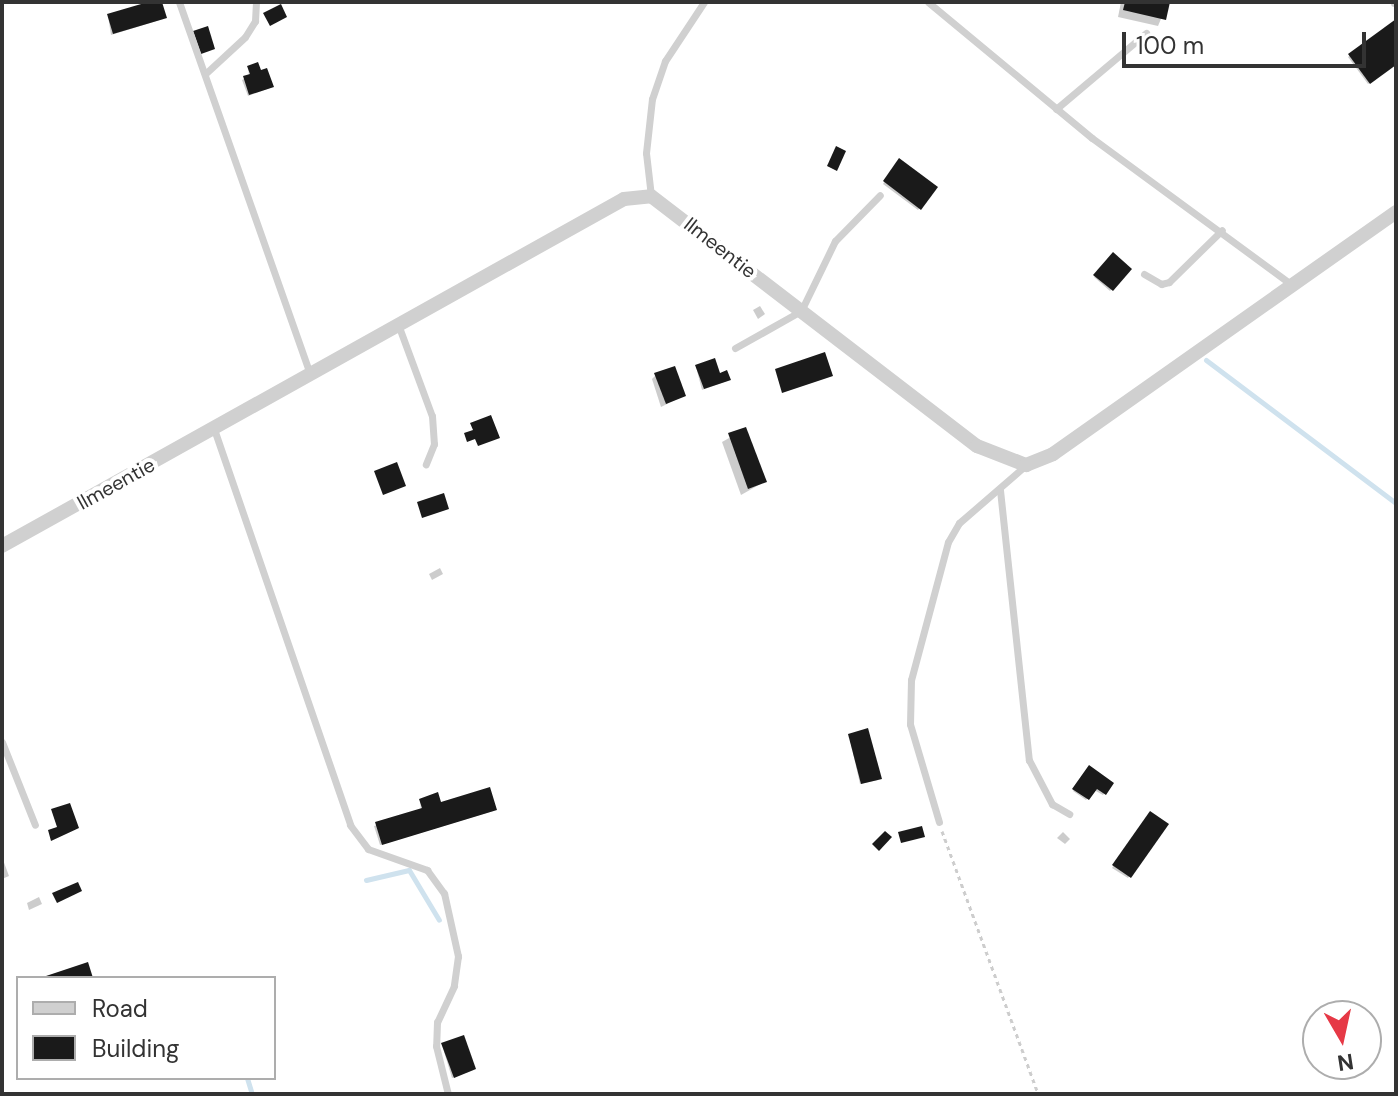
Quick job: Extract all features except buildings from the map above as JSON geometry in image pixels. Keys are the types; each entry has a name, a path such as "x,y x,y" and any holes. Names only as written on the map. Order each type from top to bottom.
{"street":[{"name":"Ilmeentie","path":"2,546 624,199 651,196 977,446 1026,465"},
{"path":"1026,465 1053,454 1396,212"}],"lane":[{"path":"179,2 310,376"},
{"path":"205,74 245,37 255,21 256,2"},
{"path":"651,196 646,153 652,99 665,61 704,2"},
{"path":"928,2 1056,109 1292,285"},
{"path":"1056,109 1146,33"},
{"path":"735,348 801,311 835,241 880,195"},
{"path":"1144,274 1161,284 1169,282 1222,230"},
{"path":"399,327 432,416 434,444 426,464"},
{"path":"214,429 350,825 368,849 427,870 444,893 458,956 454,986 437,1022 436,1046 448,1094"},
{"path":"939,822 910,724 911,680 948,542 959,523 1026,465"},
{"path":"1000,490 1029,760 1052,804 1069,814"},
{"path":"2,742 35,825"}],"path":[{"path":"939,822 1038,1094"}],"waterway":[{"path":"1206,360 1396,503"},
{"path":"366,880 409,870 439,920"},
{"path":"248,1080 252,1094"}]}
